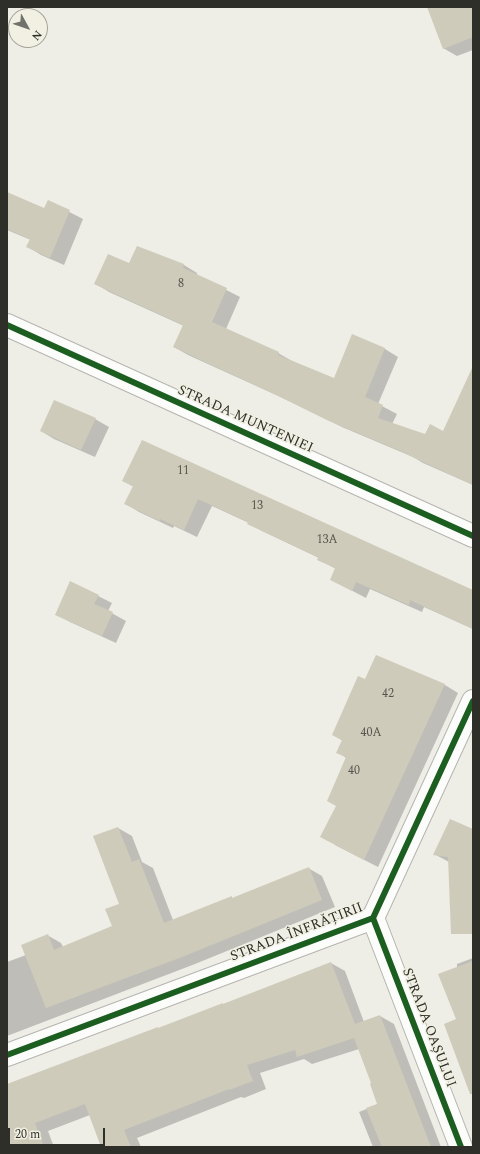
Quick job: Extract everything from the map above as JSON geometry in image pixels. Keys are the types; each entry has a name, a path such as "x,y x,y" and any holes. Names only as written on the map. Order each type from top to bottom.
{"street":[{"name":"STRADA MUNTENIEI","path":"7,325 473,536"},
{"name":"STRADA ÎNFRĂȚIRII","path":"7,1055 373,918 473,701"},
{"name":"STRADA OAȘULUI","path":"373,918 461,1147"}],"building":[{"path":"427,7 473,7 473,37 443,49"},
{"path":"7,192 44,208 48,200 70,210 50,258 26,247 30,239 7,229"},
{"path":"137,246 184,264 183,268 227,288 212,322 279,352 278,355 334,378 352,334 385,348 365,397 383,405 378,418 425,434 430,424 443,431 473,366 473,485 408,454 327,420 173,347 183,325 94,284 108,254 129,263"},
{"path":"54,400 96,418 81,450 40,431"},
{"path":"142,440 473,590 473,629 410,600 409,605 356,582 352,591 330,580 335,568 317,560 318,557 198,499 184,530 160,519 160,521 124,504 133,486 122,481"},
{"path":"70,581 99,595 94,604 113,612 102,636 55,615"},
{"path":"376,655 445,684 364,860 320,837 336,806 327,801 346,757 336,753 342,740 332,735 358,676 365,679"},
{"path":"450,819 473,829 473,934 451,934 448,857 433,855"},
{"path":"118,827 132,862 139,859 164,923 309,867 322,900 182,957 46,1008 21,945 48,934 54,950 112,926 105,909 119,904 93,836"},
{"path":"473,961 473,1094 470,1094 444,1024 456,1019 438,974"},
{"path":"331,962 355,1024 380,1015 431,1147 382,1147 366,1108 377,1104 370,1084 371,1083 354,1038 297,1057 295,1050 247,1065 253,1081 124,1130 131,1147 101,1147 85,1104 35,1123 44,1147 7,1147 7,1084 223,1004"}],"cycle path":[{"path":"7,325 473,536"},
{"path":"7,1055 373,918 473,701"},
{"path":"373,918 461,1147"}]}
